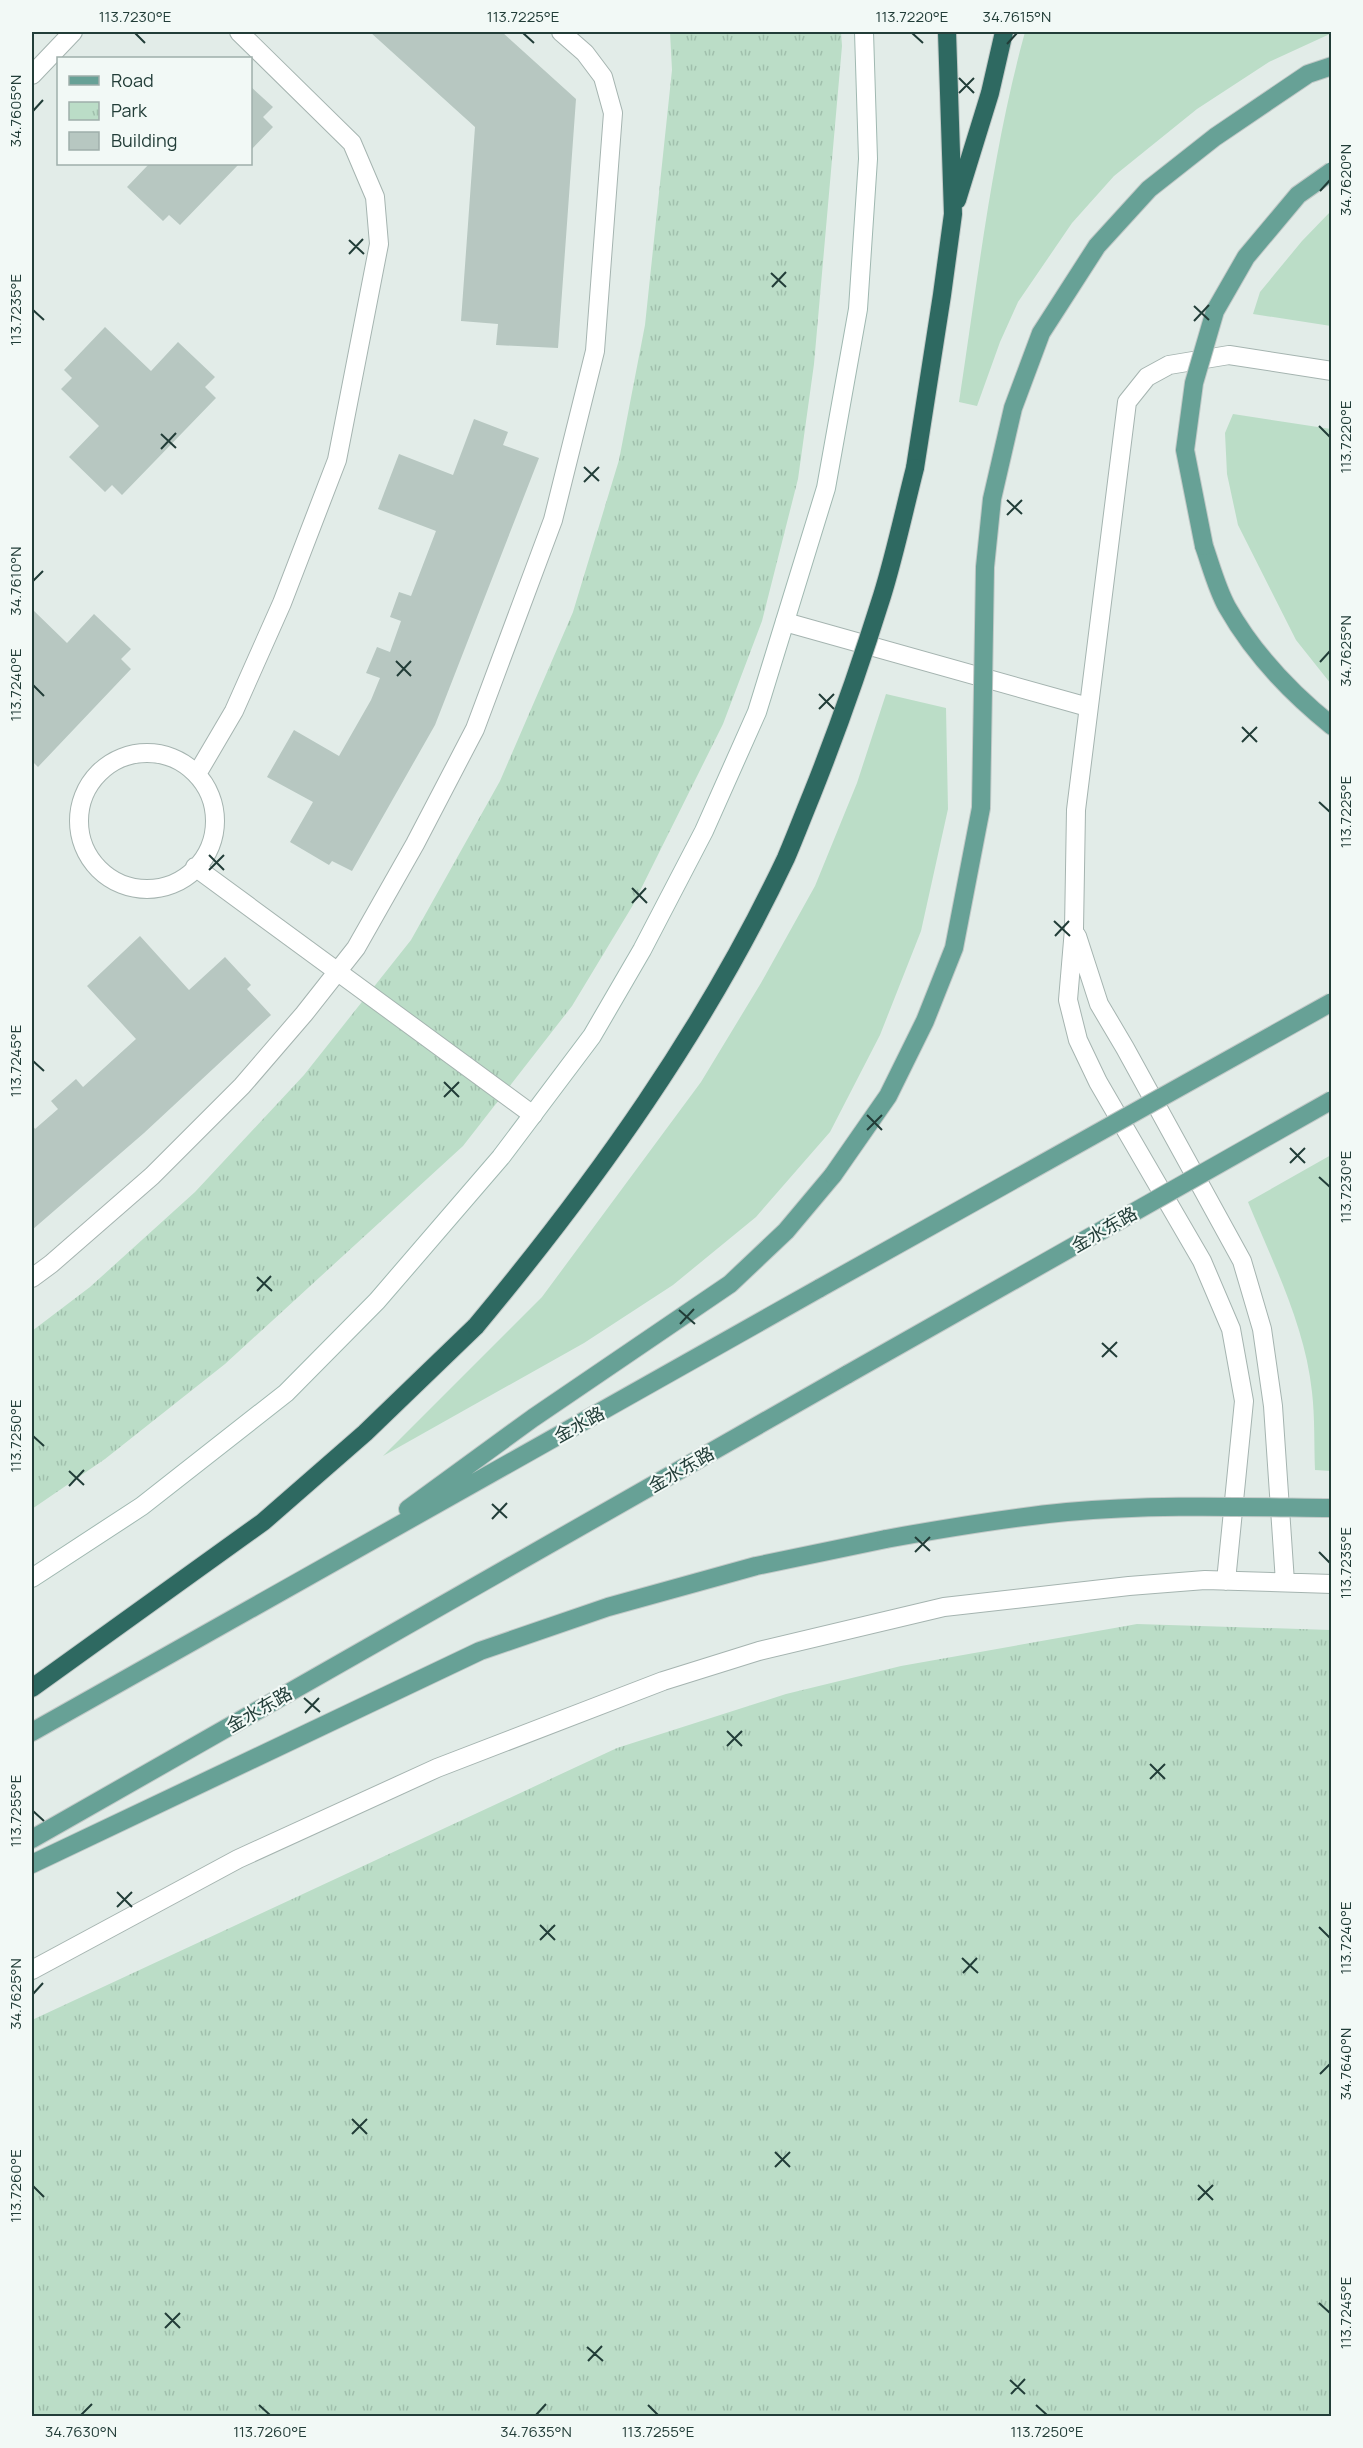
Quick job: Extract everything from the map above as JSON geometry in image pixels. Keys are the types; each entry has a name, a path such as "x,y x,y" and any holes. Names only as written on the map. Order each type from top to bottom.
{"highway":[{"path":"32,1688 263,1522 365,1433 476,1326 533,1257 606,1161 673,1061 732,963 786,857 838,729 882,594 915,468 939,318 952,214 947,32"},
{"path":"952,214 990,93 1004,32"}],"main road":[{"path":"32,1732 339,1559 533,1418 730,1284 786,1232 833,1174 888,1096 925,1021 954,948 981,808 985,567 992,499 1013,408 1041,333 1097,246 1149,189 1215,137 1308,74 1332,66"},
{"path":"1332,171 1298,195 1246,257 1215,311 1194,383 1185,450 1204,546 1227,606 1261,655 1300,700 1332,726"},
{"name":"金水路","path":"339,1559 1332,1002"},
{"name":"金水东路","path":"32,1839 1332,1100"},
{"path":"32,1864 480,1651 608,1607 756,1566 971,1524 1067,1512 1146,1508 1332,1508"}],"street":[{"path":"32,75 73,32"},
{"path":"197,774 234,711 282,603 337,460 379,244 375,197 352,143 239,32"},
{"path":"32,1278 160,1168 242,1086 338,971 362,938 416,844 475,729 553,520 595,351 613,113 603,77 585,53 561,32"},
{"path":"32,1578 142,1506 286,1393 377,1301 501,1157 592,1036 642,950 699,841 758,712 826,488 858,309 868,159 864,32"},
{"path":"1226,1581 1244,1401 1232,1329 1202,1262 1098,1082 1078,1040 1068,1000 1074,929 1076,810 1127,402 1147,377 1169,365 1229,355 1332,370"},
{"path":"785,622 1088,707"},
{"path":"142,752 162,754 181,761 197,774 207,788 214,806 215,824 204,858 174,884 155,888 136,889 117,883 101,872 88,857 80,838 78,818 82,798 91,780 105,766 123,756 142,752"},
{"path":"195,867 532,1115"},
{"path":"1074,929 1099,1004 1242,1261 1262,1329 1273,1406 1285,1582"},
{"path":"32,1970 248,1854 437,1768 663,1681 759,1651 944,1607 1129,1586 1205,1580 1332,1584"}],"green space":[{"path":"670,32 841,32 842,46 814,364 798,479 762,621 723,724 633,905 572,1006 463,1146 225,1364 105,1459 32,1509 32,1331 90,1287 195,1192 304,1075 411,940 500,781 573,612 619,460 645,325 672,70"},
{"path":"1025,32 1332,33 1269,62 1197,109 1114,176 1072,223 1018,302 1000,342 977,406 959,402 1003,123"},
{"path":"1331,211 1331,326 1253,314 1260,292 1302,241"},
{"path":"1233,414 1331,429 1331,684 1296,640 1238,525 1227,474 1225,433"},
{"path":"886,694 946,708 948,809 921,931 880,1035 830,1132 756,1217 673,1285 584,1343 383,1456 542,1297 701,1082 761,983 815,886 857,783"},
{"path":"1331,1155 1331,1471 1315,1470 1312,1392 1303,1343 1287,1295 1248,1202"},
{"path":"1137,1624 1331,1630 1331,2416 32,2416 32,2020 617,1748 786,1694 901,1666"}],"building":[{"path":"370,32 502,32 576,99 558,348 496,345 498,324 461,321 475,127"},
{"path":"252,88 273,107 263,117 273,127 252,149"},
{"path":"148,165 238,165 180,225 169,215 163,221 127,187"},
{"path":"105,327 151,371 178,342 215,377 205,387 216,398 122,495 112,485 105,492 69,457 99,426 61,389 72,378 64,370"},
{"path":"474,419 508,432 503,445 539,458 435,725 352,871 332,861 329,865 290,842 313,802 267,777 294,730 339,756 371,700 380,678 366,673 377,647 390,652 401,621 390,617 399,592 411,596 436,531 378,509 399,454 453,475"},
{"path":"32,609 67,643 94,614 131,649 121,659 131,669 38,767 32,761"},
{"path":"140,936 189,990 225,957 251,985 247,989 271,1015 144,1133 32,1230 32,1124 35,1129 58,1109 51,1101 76,1079 83,1087 136,1039 87,986"}]}
